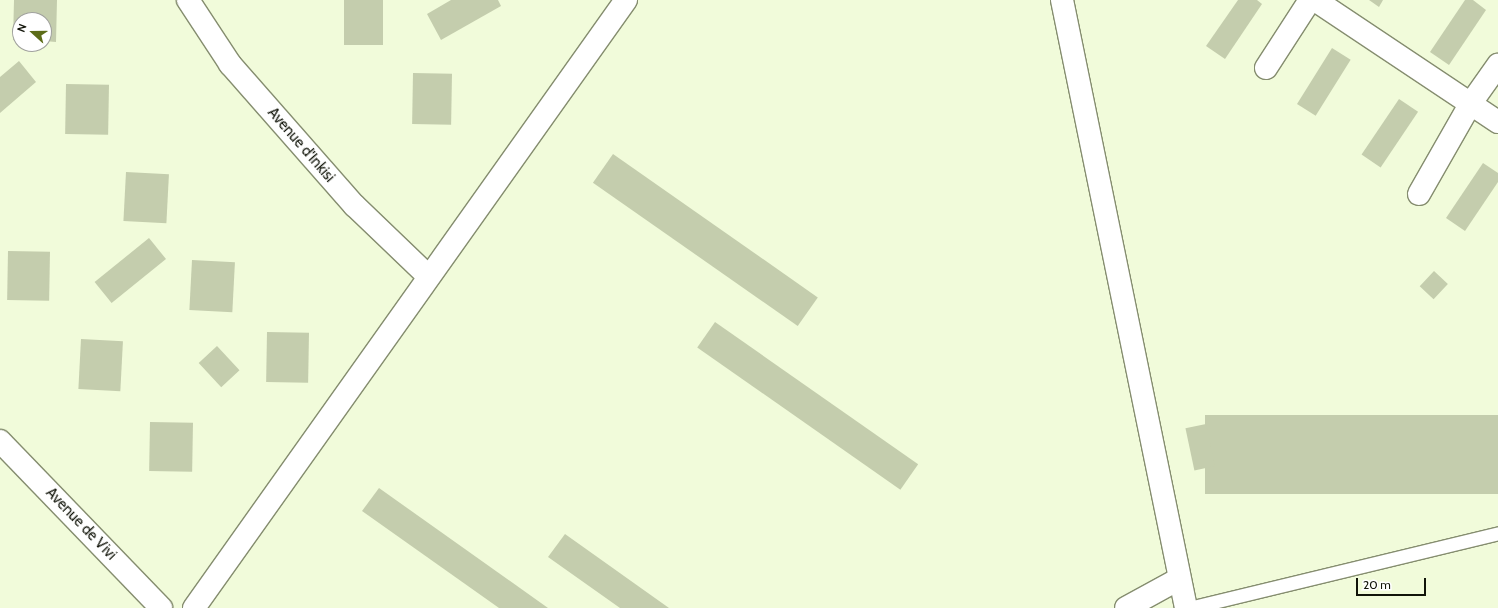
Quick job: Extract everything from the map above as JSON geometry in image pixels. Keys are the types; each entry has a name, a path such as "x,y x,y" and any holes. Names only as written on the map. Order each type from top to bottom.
{"street":[{"name":"Avenue d'Inkisi","path":"188,0 230,64 354,205 428,276"},
{"path":"194,608 428,276 626,0"},
{"path":"1062,0 1178,579 1186,608"},
{"path":"1266,68 1310,0"},
{"path":"1315,0 1498,122"},
{"path":"1419,194 1471,103 1498,65"},
{"name":"Avenue de Vivi","path":"0,441 161,608"},
{"path":"1126,608 1178,579"}],"lane":[{"path":"1189,608 1498,533"}],"building":[{"path":"14,0 57,0 56,42 52,42 52,12 14,12"},
{"path":"344,0 383,0 383,45 344,45"},
{"path":"451,0 498,0 501,6 441,40 427,14"},
{"path":"1238,0 1257,0 1262,4 1225,59 1206,46"},
{"path":"1369,0 1383,0 1379,7"},
{"path":"1465,0 1473,0 1486,10 1449,65 1430,52"},
{"path":"1332,48 1351,60 1316,116 1297,104"},
{"path":"19,61 36,82 0,113 0,77"},
{"path":"413,73 452,74 451,125 412,124"},
{"path":"66,84 109,85 108,135 65,134"},
{"path":"1399,99 1418,112 1381,167 1362,155"},
{"path":"613,154 818,297 798,326 593,183"},
{"path":"1483,163 1498,173 1498,182 1465,231 1446,218"},
{"path":"126,172 169,174 166,223 123,221"},
{"path":"149,238 166,259 112,303 95,282"},
{"path":"8,251 50,252 49,301 7,300"},
{"path":"192,260 235,262 232,312 189,310"},
{"path":"1434,271 1448,284 1434,299 1420,286"},
{"path":"715,322 918,464 900,490 697,347"},
{"path":"267,332 309,333 308,383 266,382"},
{"path":"81,339 123,341 120,391 78,389"},
{"path":"217,346 240,370 221,387 199,363"},
{"path":"1205,415 1498,415 1498,494 1205,494"},
{"path":"150,422 193,423 192,472 149,471"},
{"path":"1206,424 1215,466 1194,470 1185,428"},
{"path":"379,488 548,608 499,608 362,511"},
{"path":"565,534 669,608 620,608 548,557"}]}
